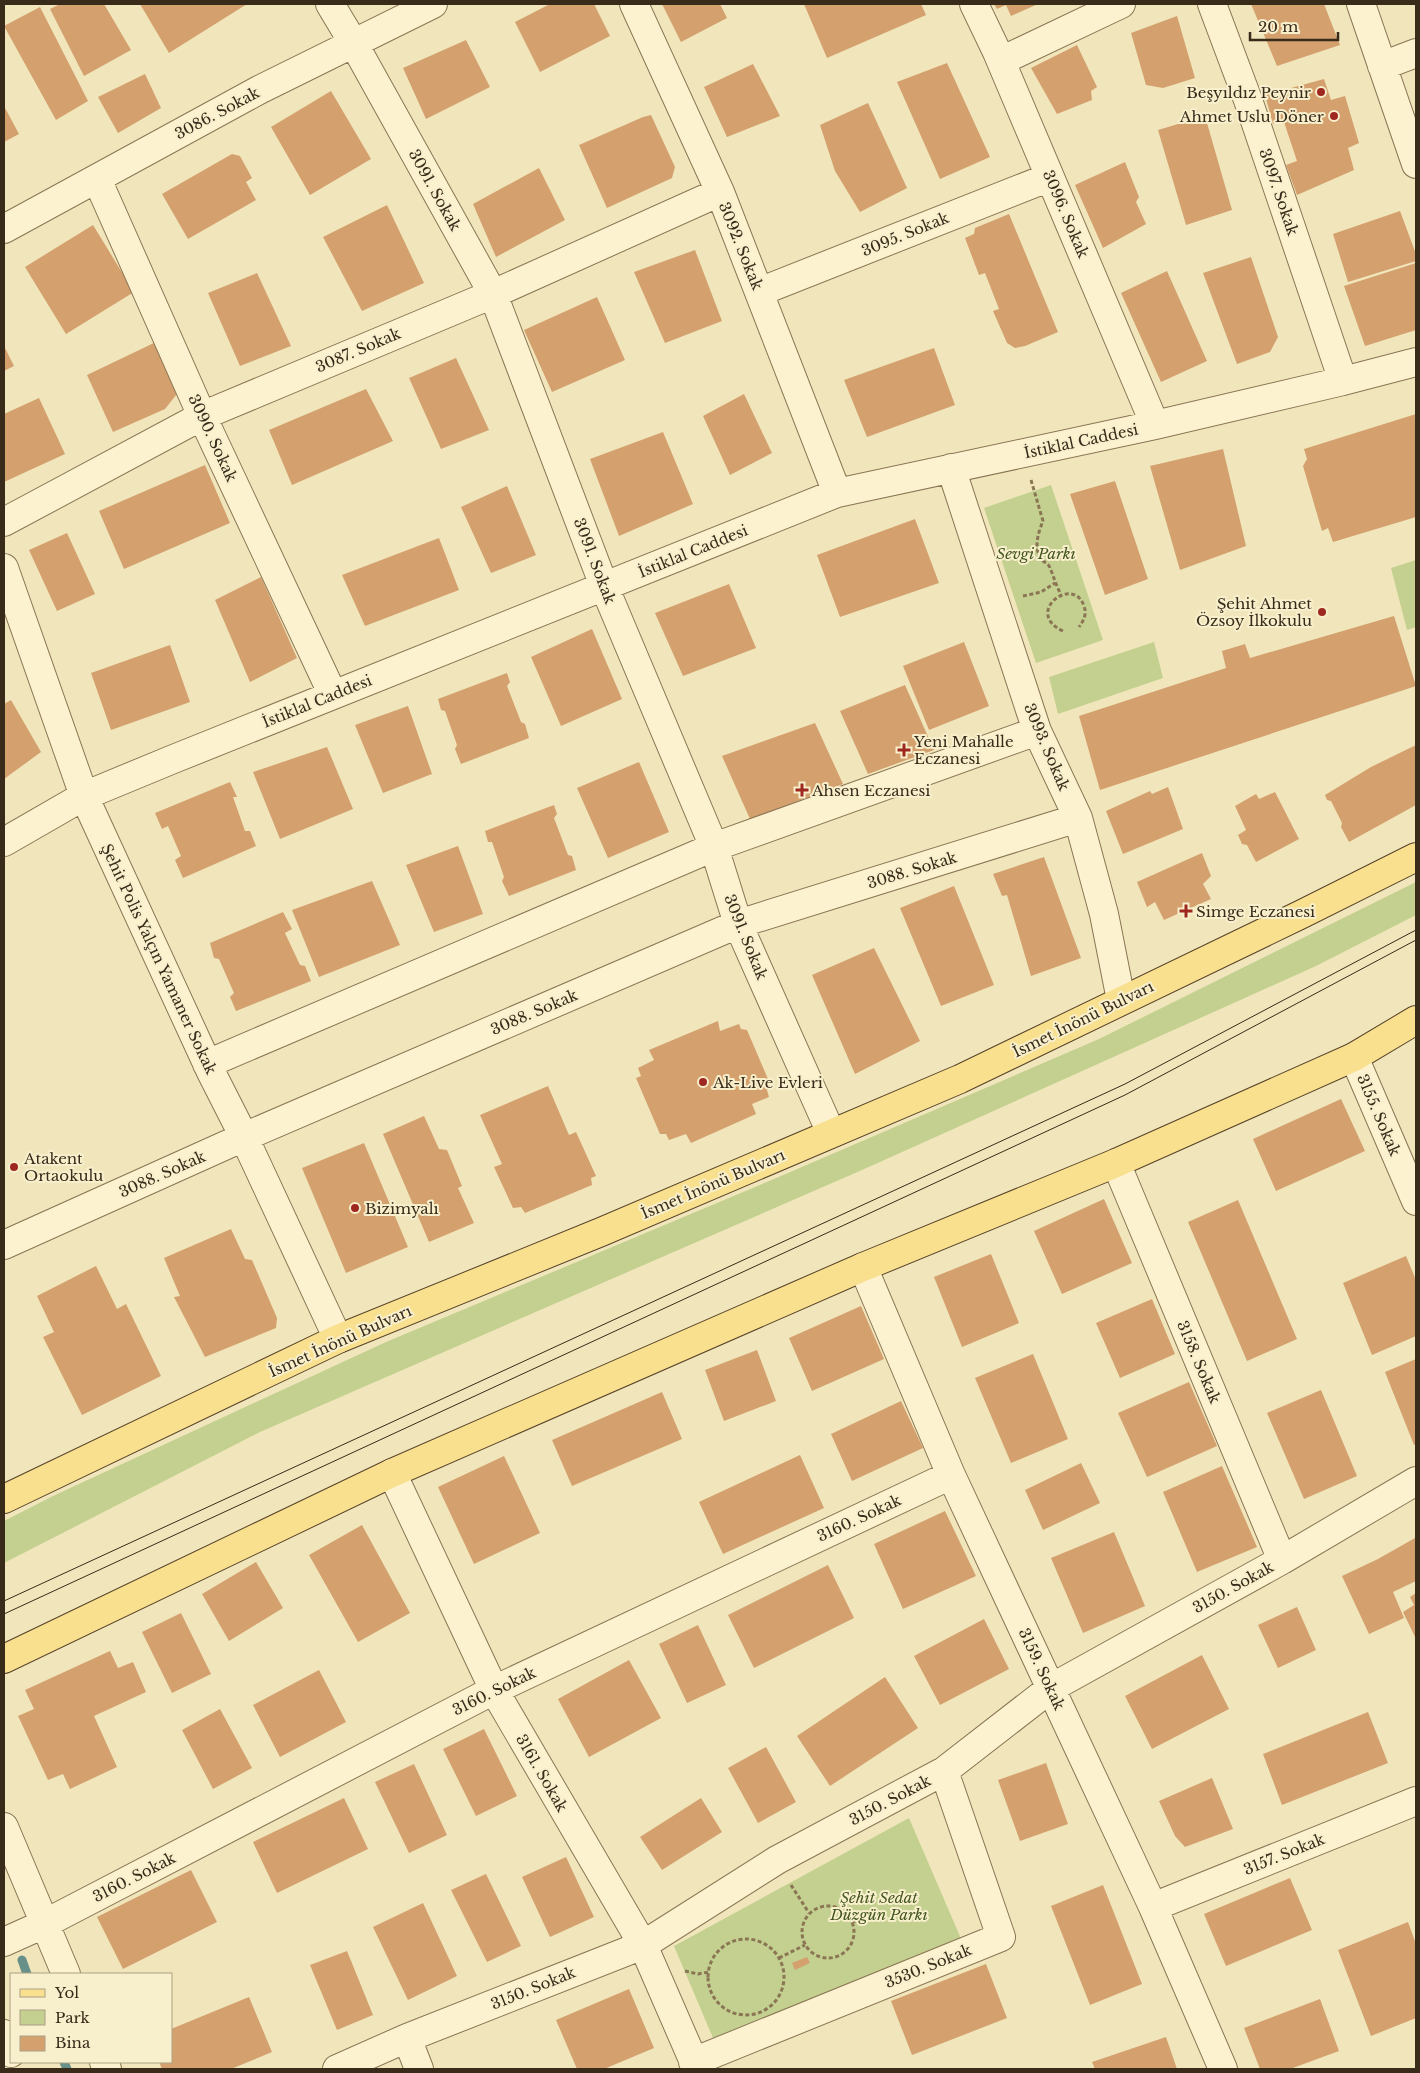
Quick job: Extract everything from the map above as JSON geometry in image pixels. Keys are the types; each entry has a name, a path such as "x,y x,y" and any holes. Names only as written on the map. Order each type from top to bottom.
{"main road":[{"name":"İsmet İnönü Bulvarı","path":"4,1499 338,1339 601,1232 960,1079 1416,857"},
{"path":"4,1660 392,1473 863,1267 1116,1163 1354,1057 1416,1020"}],"street":[{"name":"3091. Sokak","path":"330,4 493,294 604,586 714,847 738,924 831,1133"},
{"name":"3086. Sokak","path":"4,230 259,90 433,4"},
{"name":"3092. Sokak","path":"634,4 720,192 837,493"},
{"name":"3096. Sokak","path":"974,4 1001,61 1155,425"},
{"path":"1001,61 1121,4"},
{"name":"3097. Sokak","path":"1212,4 1248,100 1343,381"},
{"path":"1361,4 1416,164"},
{"path":"1382,66 1416,52"},
{"name":"3095. Sokak","path":"760,292 1050,177"},
{"name":"3090. Sokak","path":"97,179 202,416 333,695"},
{"name":"3087. Sokak","path":"4,522 202,416 493,294 720,192"},
{"name":"İstiklal Caddesi","path":"4,842 84,796 837,493 1155,425 1416,362"},
{"name":"3093. Sokak","path":"950,468 1037,731 1078,818 1104,914 1121,1000"},
{"name":"Şehit Polis Yalçın Yamaner Sokak","path":"4,568 84,796 207,1064 244,1137 338,1339"},
{"path":"207,1064 714,847 1037,731"},
{"name":"3088. Sokak","path":"4,1245 244,1137 738,924 1078,818"},
{"name":"3155. Sokak","path":"1354,1057 1416,1201"},
{"name":"3158. Sokak","path":"1116,1163 1282,1560"},
{"name":"3159. Sokak","path":"863,1267 951,1475 1152,1906 1222,2069"},
{"name":"3161. Sokak","path":"392,1473 494,1690 643,1944 695,2065"},
{"name":"3160. Sokak","path":"4,1942 44,1924 494,1690 951,1475"},
{"name":"3150. Sokak","path":"337,2069 407,2038 643,1944 777,1860 944,1771 1051,1688 1282,1560 1416,1481"},
{"name":"3530. Sokak","path":"695,2065 1001,1937 944,1771"},
{"name":"3157. Sokak","path":"1152,1906 1416,1802"},
{"path":"4,1827 66,1973"},
{"path":"4,2034 10,2050"},
{"path":"407,2038 419,2069"}],"path":[{"path":"1025,452 1033,491 1043,521 1038,532 1037,547 1042,559 1050,566 1054,584 1061,594"},
{"path":"994,603 1041,592 1054,584"},
{"path":"1063,631 1056,628 1050,622 1048,614 1049,606 1061,594 1078,596 1084,603 1086,611 1084,620 1079,627"},
{"path":"777,1860 809,1914"},
{"path":"820,1906 840,1908 853,1922 854,1933 851,1944 844,1953 834,1958 823,1958 812,1954 805,1946 801,1936 802,1927 809,1914 820,1906"},
{"path":"853,1922 862,1918"},
{"path":"740,1939 752,1939 763,1942 779,1958 784,1972 783,1987 776,2001 764,2011 750,2015 735,2014 722,2007 712,1995 708,1984 712,1960 719,1950 729,1943 740,1939"},
{"path":"779,1958 805,1946"}],"green space":[{"name":"Sevgi Parkı","path":"1051,485 1103,640 1036,663 984,508"},
{"path":"1416,560 1416,627 1407,630 1391,568"},
{"path":"1154,642 1163,678 1058,714 1049,677"},
{"path":"1416,882 1416,915 1316,966 862,1170 260,1432 4,1563 4,1521 53,1496 386,1342 767,1182 1099,1039"},
{"name":"Şehit Sedat Düzgün Parkı","path":"909,1818 962,1941 713,2038 674,1946"}],"building":[{"path":"60,4 104,4 131,50 84,76 50,9"},
{"path":"140,4 247,4 169,53"},
{"path":"550,4 594,4 610,36 540,72 515,22"},
{"path":"662,4 720,4 727,18 681,42"},
{"path":"804,4 921,4 926,15 827,58"},
{"path":"994,4 1038,4 1011,16 1006,5 997,9"},
{"path":"1251,4 1324,4 1340,45 1277,66"},
{"path":"40,7 88,101 56,120 4,26"},
{"path":"1177,16 1195,78 1163,88 1146,85 1131,33"},
{"path":"466,40 490,87 426,119 403,68"},
{"path":"1077,45 1097,87 1091,91 1092,100 1057,114 1031,68"},
{"path":"947,63 990,157 940,179 897,82"},
{"path":"753,64 780,116 727,137 704,87"},
{"path":"145,74 161,108 118,133 98,97"},
{"path":"1324,79 1331,100 1345,96 1359,143 1348,148 1354,170 1297,195 1286,165 1297,161 1284,122 1273,124 1265,95"},
{"path":"331,91 371,159 310,195 271,127"},
{"path":"868,103 907,188 860,212 835,171 820,125"},
{"path":"4,106 19,134 4,142"},
{"path":"651,115 675,167 672,178 607,208 579,145"},
{"path":"1205,116 1232,210 1186,225 1158,130"},
{"path":"232,154 240,156 252,178 246,182 256,200 188,239 162,194"},
{"path":"1125,162 1139,197 1136,202 1146,224 1103,248 1075,185"},
{"path":"539,168 565,220 496,257 473,204"},
{"path":"387,205 424,283 362,311 323,237"},
{"path":"1400,211 1416,254 1416,261 1348,282 1333,234"},
{"path":"1009,214 1058,332 1025,346 1015,348 1007,343 993,311 999,309 985,273 979,275 965,238 974,234 975,228"},
{"path":"93,225 134,292 66,334 25,267"},
{"path":"695,250 722,321 665,343 634,272"},
{"path":"1251,257 1278,337 1270,352 1237,364 1203,273"},
{"path":"1416,263 1416,330 1365,346 1344,286"},
{"path":"1167,271 1207,361 1161,382 1121,293"},
{"path":"257,273 291,346 240,366 208,293"},
{"path":"597,297 625,360 552,392 524,330"},
{"path":"158,341 180,390 165,409 113,432 87,375"},
{"path":"4,346 14,366 4,371"},
{"path":"934,348 955,405 867,437 844,380"},
{"path":"456,358 489,430 441,449 409,378"},
{"path":"366,389 393,441 292,485 269,430"},
{"path":"744,394 772,453 730,475 703,416"},
{"path":"39,398 65,454 4,482 4,414"},
{"path":"1416,414 1416,517 1333,542 1328,528 1322,531 1303,466 1307,459 1304,449"},
{"path":"663,432 693,504 619,536 590,459"},
{"path":"1223,449 1246,546 1180,570 1150,466"},
{"path":"205,465 230,523 124,569 99,511"},
{"path":"1115,481 1148,579 1105,595 1070,494"},
{"path":"507,486 536,555 491,573 461,507"},
{"path":"915,519 939,583 840,617 817,555"},
{"path":"67,533 95,594 57,611 29,550"},
{"path":"439,538 459,590 365,626 342,575"},
{"path":"261,577 297,658 250,682 215,600"},
{"path":"729,584 756,648 683,676 655,613"},
{"path":"1394,616 1416,686 1100,790 1079,716 1226,668 1222,651 1245,644 1250,658"},
{"path":"592,629 622,699 561,726 531,657"},
{"path":"964,642 989,706 929,730 903,666"},
{"path":"170,645 190,702 111,730 91,673"},
{"path":"507,673 510,682 507,686 521,722 525,724 529,738 461,764 455,749 457,745 445,711 441,710 438,699"},
{"path":"905,685 934,750 868,774 840,711"},
{"path":"11,700 41,752 4,779 4,704"},
{"path":"408,706 432,774 383,793 355,725"},
{"path":"815,723 843,784 750,819 722,756"},
{"path":"1416,745 1416,805 1349,842 1331,801 1327,800 1325,795 1371,767"},
{"path":"327,747 353,809 280,839 253,772"},
{"path":"639,762 669,832 608,858 577,788"},
{"path":"230,782 237,797 233,797 245,831 250,831 256,846 183,878 175,860 181,856 168,826 162,829 155,813"},
{"path":"1168,787 1183,829 1123,854 1106,811 1150,791 1152,794"},
{"path":"1275,792 1299,839 1256,862 1247,845 1242,844 1238,835 1246,830 1235,806 1256,794 1259,799"},
{"path":"554,805 557,814 554,818 568,855 572,856 576,870 509,896 502,881 504,877 492,842 488,842 485,831"},
{"path":"458,846 483,914 434,932 406,865"},
{"path":"1202,853 1211,876 1203,884 1211,899 1164,920 1155,902 1147,907 1137,882"},
{"path":"1044,857 1081,958 1031,976 1007,895 1002,896 993,874"},
{"path":"372,881 400,945 319,977 292,910"},
{"path":"954,886 994,985 941,1006 900,908"},
{"path":"283,912 292,929 285,933 300,965 305,966 311,981 236,1011 230,997 234,993 219,959 214,958 210,943"},
{"path":"874,948 920,1041 855,1074 812,975"},
{"name":"Ak-Live Evleri","path":"718,1021 720,1031 739,1024 741,1029 747,1030 771,1086 767,1090 769,1097 752,1104 756,1114 691,1143 686,1134 669,1140 666,1134 660,1134 636,1078 641,1076 638,1068 654,1060 649,1050"},
{"path":"548,1086 569,1135 576,1132 596,1176 591,1178 592,1185 525,1213 521,1207 513,1208 494,1167 502,1164 480,1115"},
{"path":"1341,1099 1365,1151 1276,1191 1253,1139"},
{"name":"Bizimyalı","path":"424,1116 439,1149 447,1150 462,1186 458,1188 474,1223 429,1242 383,1134"},
{"name":"Bizimyalı","path":"364,1143 408,1247 346,1273 302,1168"},
{"path":"1104,1199 1132,1263 1062,1294 1034,1231"},
{"path":"1238,1200 1297,1339 1247,1361 1188,1222"},
{"path":"231,1229 245,1259 252,1260 277,1318 276,1328 205,1357 174,1297 180,1296 164,1258"},
{"path":"991,1254 1019,1323 962,1347 934,1277"},
{"path":"1406,1256 1416,1280 1416,1336 1372,1355 1343,1283"},
{"path":"96,1266 117,1309 126,1304 161,1376 82,1415 43,1337 54,1332 37,1296"},
{"path":"1152,1299 1175,1354 1120,1378 1096,1323"},
{"path":"861,1306 884,1359 812,1391 789,1338"},
{"path":"757,1350 776,1401 724,1421 705,1370"},
{"path":"1033,1354 1068,1439 1011,1463 975,1378"},
{"path":"1416,1359 1416,1444 1414,1445 1385,1372"},
{"path":"1189,1382 1217,1446 1147,1477 1118,1413"},
{"path":"1321,1390 1357,1476 1304,1499 1267,1413"},
{"path":"662,1392 682,1439 572,1486 552,1440"},
{"path":"901,1401 923,1448 852,1481 831,1434"},
{"path":"800,1455 824,1508 723,1554 699,1502"},
{"path":"504,1456 540,1533 474,1564 438,1487"},
{"path":"1081,1463 1100,1503 1043,1530 1025,1490"},
{"path":"1222,1466 1257,1547 1197,1572 1163,1492"},
{"path":"945,1511 976,1576 903,1609 874,1544"},
{"path":"362,1525 410,1613 358,1642 309,1555"},
{"path":"1114,1532 1145,1606 1083,1633 1051,1558"},
{"path":"1415,1538 1416,1581 1393,1592 1404,1618 1369,1634 1342,1576 1378,1559"},
{"path":"256,1562 283,1608 229,1641 202,1594"},
{"path":"828,1565 854,1618 754,1668 728,1615"},
{"path":"1416,1593 1416,1639 1403,1612 1414,1605 1410,1597"},
{"path":"1297,1607 1316,1650 1278,1668 1258,1625"},
{"path":"181,1613 211,1674 172,1693 142,1632"},
{"path":"984,1619 1009,1669 940,1705 914,1656"},
{"path":"698,1625 726,1685 687,1703 659,1644"},
{"path":"110,1651 118,1668 133,1662 146,1692 94,1716 117,1767 70,1789 63,1774 48,1780 18,1716 34,1709 25,1690"},
{"path":"1202,1655 1229,1709 1152,1749 1125,1696"},
{"path":"629,1660 661,1718 589,1757 558,1699"},
{"path":"319,1670 346,1722 280,1757 253,1705"},
{"path":"885,1677 918,1728 830,1786 797,1736"},
{"path":"220,1709 252,1768 213,1789 182,1730"},
{"path":"1368,1712 1388,1763 1282,1805 1263,1754"},
{"path":"484,1729 517,1796 476,1816 443,1749"},
{"path":"766,1747 796,1802 758,1823 728,1768"},
{"path":"1046,1763 1068,1824 1020,1841 998,1780"},
{"path":"414,1764 447,1835 409,1853 375,1782"},
{"path":"1212,1778 1233,1829 1185,1847 1175,1836 1159,1801"},
{"path":"344,1798 368,1849 277,1893 253,1842"},
{"path":"701,1798 722,1832 662,1870 640,1837"},
{"path":"566,1857 594,1917 550,1937 522,1877"},
{"path":"191,1870 217,1922 123,1969 97,1917"},
{"path":"486,1874 521,1946 487,1962 451,1890"},
{"path":"1290,1878 1312,1930 1226,1966 1204,1914"},
{"path":"1103,1885 1142,1984 1090,2005 1051,1906"},
{"path":"423,1903 457,1976 408,2000 373,1927"},
{"path":"1408,1922 1416,1944 1416,2018 1371,2036 1338,1950"},
{"path":"347,1951 373,2015 337,2030 310,1965"},
{"path":"807,1957 810,1963 795,1970 792,1963"},
{"path":"986,1964 1007,2018 912,2055 891,2001"},
{"path":"629,1989 654,2048 604,2069 577,2069 556,2020"},
{"path":"249,1997 272,2052 231,2069 162,2069 159,2063 172,2063 172,2029"},
{"path":"1320,1999 1339,2051 1290,2069 1260,2069 1244,2028"},
{"path":"1166,2037 1177,2069 1095,2069 1092,2062"}],"waterway":[{"path":"22,1960 27,1973"},
{"path":"64,2063 67,2069"}],"tram line":[{"path":"4,1601 1125,1084 1416,930"},
{"path":"4,1614 1125,1095 1416,940"}],"place":[{"name":"Beşyıldız Peynir","path":"1321,92"},
{"name":"Ahmet Uslu Döner","path":"1334,116"},
{"name":"Şehit Ahmet Özsoy İlkokulu","path":"1322,612"},
{"name":"Yeni Mahalle Eczanesi","path":"904,750"},
{"name":"Ahsen Eczanesi","path":"802,790"},
{"name":"Simge Eczanesi","path":"1186,911"},
{"name":"Ak-Live Evleri","path":"703,1082"},
{"name":"Atakent Ortaokulu","path":"14,1167"},
{"name":"Bizimyalı","path":"355,1208"}]}
